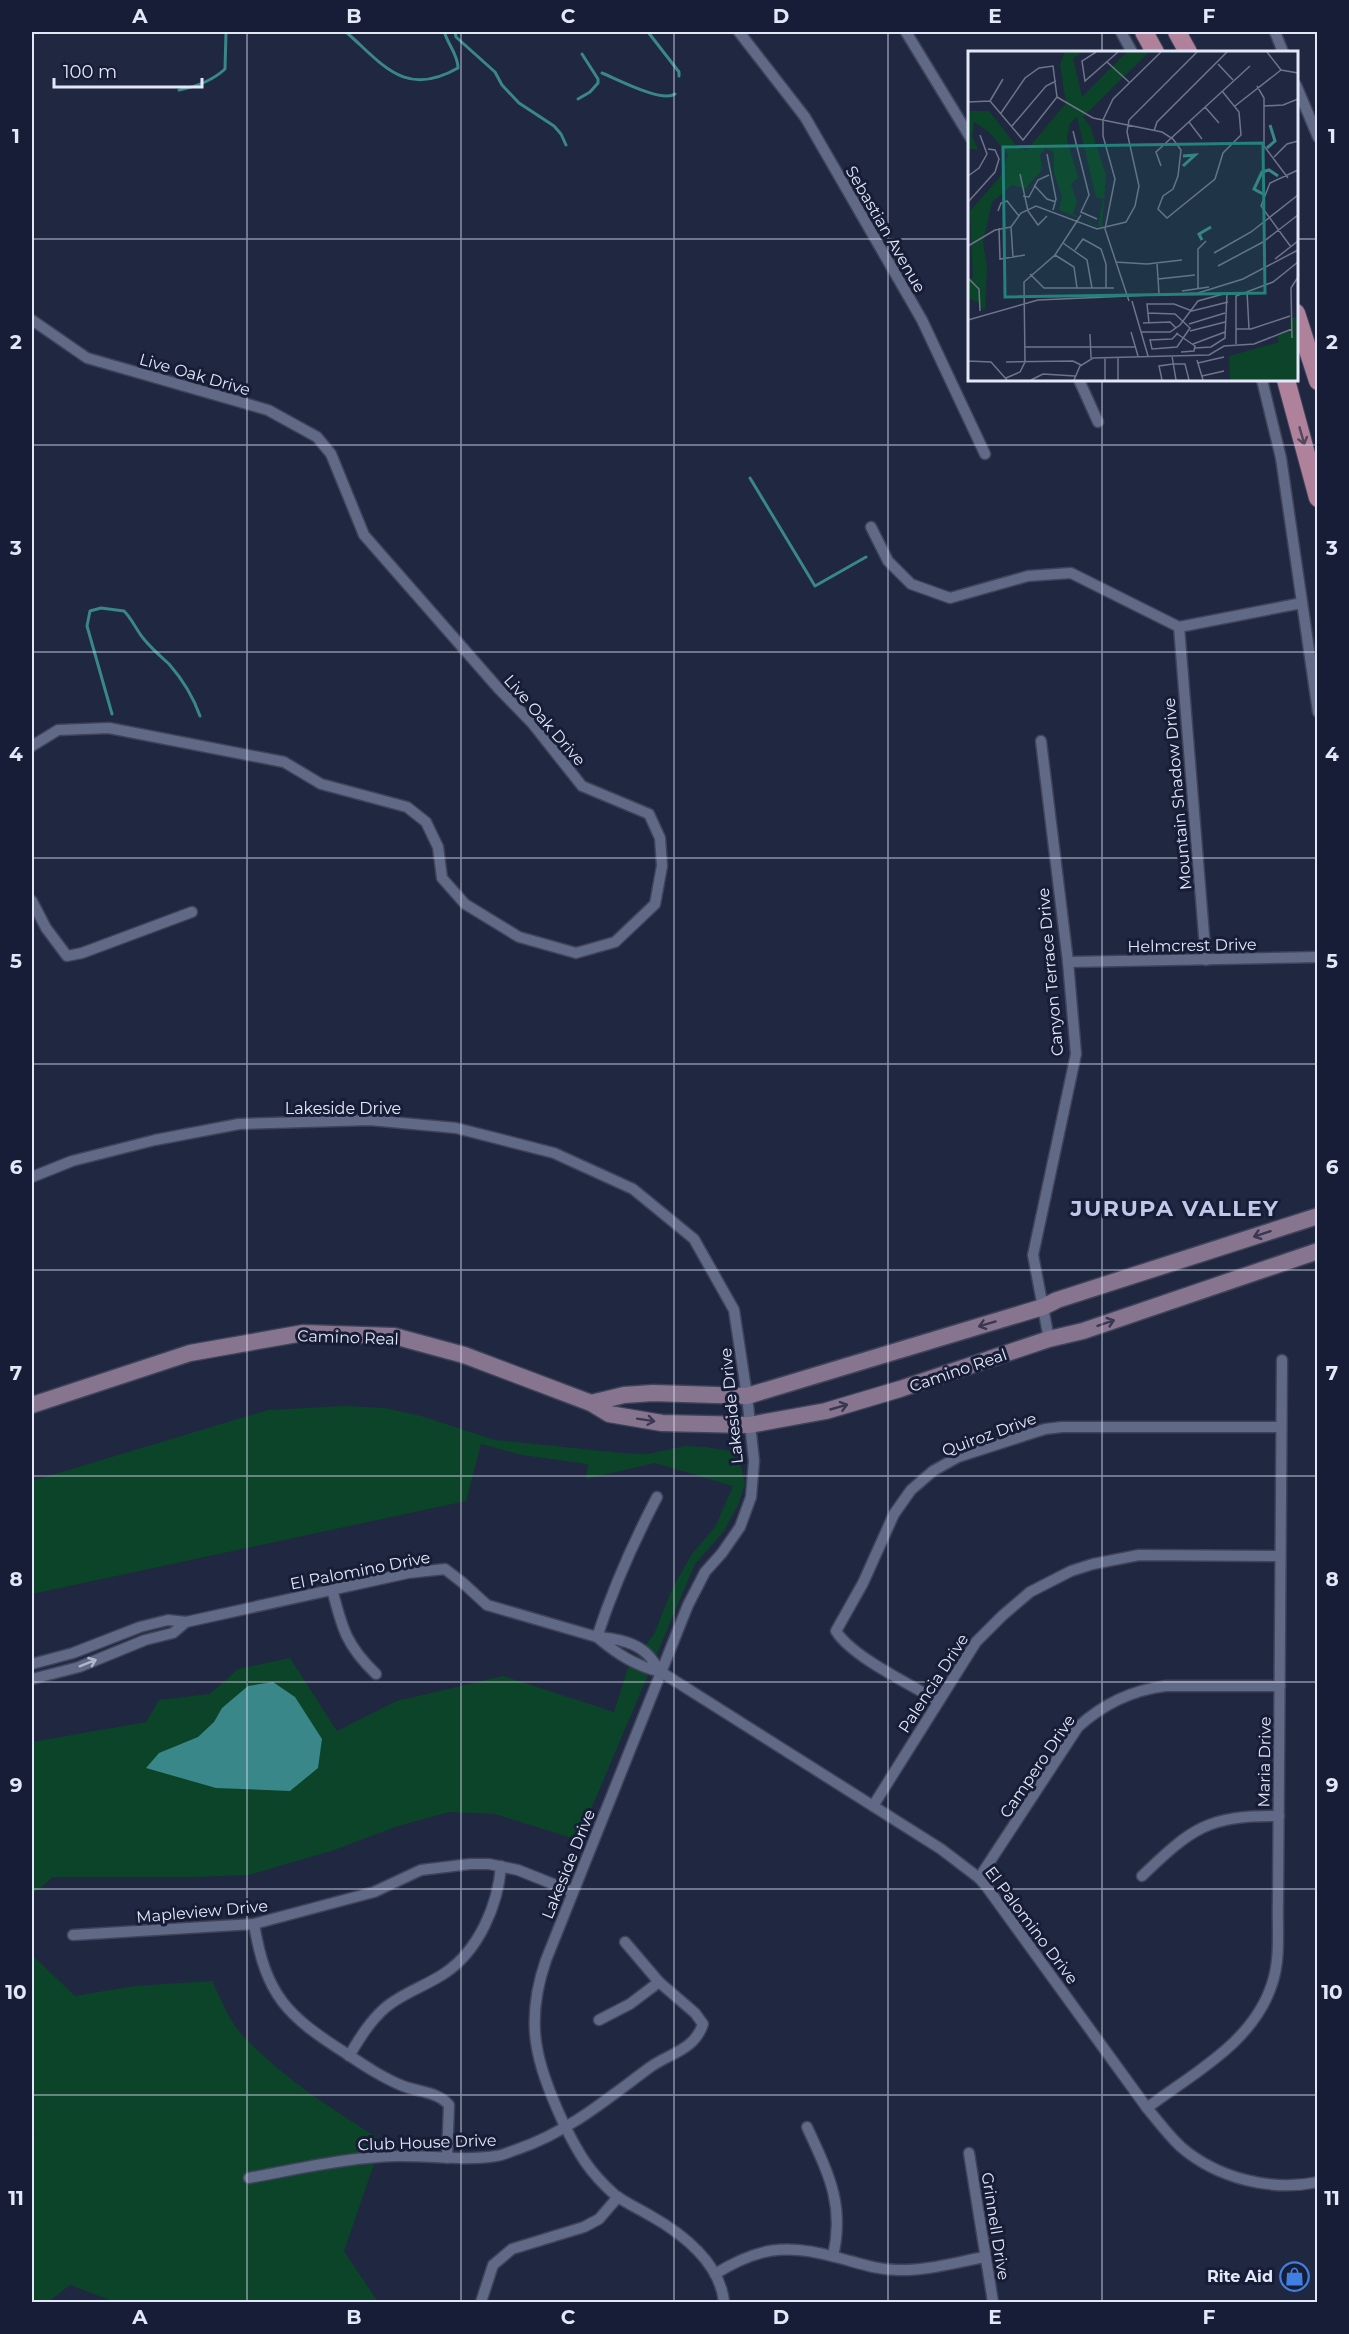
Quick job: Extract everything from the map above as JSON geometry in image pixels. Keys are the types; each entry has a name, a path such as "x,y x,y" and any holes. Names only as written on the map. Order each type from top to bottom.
{"main road":[{"path":"1144,32 1154,51"},
{"path":"1177,32 1187,51"},
{"path":"1298,320 1317,381"},
{"path":"1286,381 1317,498"},
{"name":"Camino Real","path":"591,1403 624,1395 653,1393 747,1396 1043,1307 1057,1300 1317,1216"},
{"name":"Camino Real","path":"32,1405 190,1353 303,1333 394,1336 464,1355 591,1403 609,1414 662,1423 749,1425 826,1411 900,1389 1049,1339 1083,1331 1317,1251"}],"street":[{"name":"Sebastian Avenue","path":"739,32 805,117 922,320 985,454"},
{"path":"906,32 968,135"},
{"path":"1120,32 1131,51"},
{"path":"1275,32 1283,51"},
{"path":"1298,90 1317,137"},
{"name":"Live Oak Drive","path":"32,320 87,358 268,410 317,437 331,454 364,535 498,688 532,723 582,786 649,814 660,838 662,866 655,904 615,942 576,953 519,937 465,904 442,878 438,847 426,822 407,807 321,784 284,762 109,728 58,730 32,746"},
{"path":"1079,381 1098,422"},
{"path":"1262,381 1281,458 1317,712"},
{"path":"871,527 888,561 910,584 950,598 1028,576 1071,573 1179,627 1302,603"},
{"name":"Mountain Shadow Drive","path":"1179,627 1206,960"},
{"name":"Canyon Terrace Drive","path":"1041,741 1068,962 1076,1054 1033,1255 1049,1339"},
{"path":"32,901 46,928 67,956 82,953 192,912"},
{"name":"Helmcrest Drive","path":"1068,962 1317,957"},
{"name":"Lakeside Drive","path":"32,1177 72,1161 155,1140 239,1124 370,1120 424,1125 456,1128 554,1153 633,1189 694,1239 734,1310 754,1461 751,1497 740,1527 697,1586 661,1672 542,1971 534,2023 541,2073 566,2127 595,2177 618,2197 671,2228 694,2246 715,2274 724,2302"},
{"name":"Maria Drive","path":"1147,2108 1210,2063 1244,2033 1264,2003 1273,1983 1276,1964 1279,1816 1282,1360"},
{"name":"Quiroz Drive","path":"938,1701 856,1652 842,1641 836,1631 863,1583 894,1514 911,1490 925,1478 958,1457 1045,1429 1062,1427 1281,1427"},
{"path":"597,1637 627,1555 657,1497"},
{"name":"Palencia Drive","path":"873,1806 976,1642 1030,1592 1071,1571 1139,1555 1280,1556"},
{"name":"El Palomino Drive","path":"32,1664 73,1653 140,1627 168,1620 186,1622 408,1573 445,1569 487,1605 597,1637 616,1638 646,1653 661,1672"},
{"path":"332,1589 343,1631 357,1656 376,1674"},
{"name":"El Palomino Drive","path":"32,1679 79,1667 145,1640 173,1633 186,1622"},
{"name":"El Palomino Drive","path":"597,1637 640,1667 661,1672 941,1848 980,1878 1147,2108 1181,2146 1199,2160 1223,2172 1263,2183 1287,2186 1317,2182"},
{"path":"621,1655 626,1642"},
{"name":"Campero Drive","path":"980,1878 1078,1727 1092,1714 1108,1704 1149,1688 1280,1686"},
{"path":"1142,1876 1183,1838 1202,1827 1236,1817 1279,1816"},
{"name":"Mapleview Drive","path":"73,1935 254,1924 374,1892 421,1870 470,1864 501,1866 518,1870 573,1892"},
{"path":"349,2056 368,2026 386,2007 446,1973 470,1948 483,1930 490,1913 501,1866"},
{"path":"254,1924 263,1968 272,1988 298,2021 349,2056 403,2086 443,2098 449,2105 447,2158"},
{"path":"599,2020 630,2004 659,1982 625,1942"},
{"name":"Club House Drive","path":"249,2178 319,2164 380,2156 447,2158 498,2156 531,2145 566,2127 607,2101 651,2067 694,2042 703,2024 695,2013 659,1982"},
{"path":"807,2127 834,2190 839,2216 833,2256"},
{"name":"Grinnell Drive","path":"969,2153 993,2302"},
{"path":"481,2302 494,2265 512,2249 584,2227 599,2219 618,2197"},
{"path":"715,2274 740,2259 770,2250 794,2249 833,2256 879,2269 900,2271 985,2258"}],"shaded area":[{"path":"345,1406 385,1408 421,1416 495,1440 647,1454 685,1446 706,1447 730,1451 740,1462 745,1483 739,1503 724,1531 695,1564 578,1840 495,1814 449,1812 398,1826 334,1850 249,1875 53,1877 32,1895 32,1742 146,1722 159,1700 210,1694 238,1669 290,1658 337,1731 397,1701 503,1676 614,1712 628,1668 654,1634 673,1587 692,1554 715,1527 733,1486 655,1463 586,1479 588,1464 522,1455 481,1444 466,1501 32,1594 32,1481 268,1410"},
{"path":"273,1682 295,1697 322,1739 318,1768 290,1791 216,1788 146,1768 159,1753 198,1737 214,1722 222,1708 248,1686"},
{"path":"32,1955 75,1996 134,1986 212,1981 234,2024 254,2047 288,2077 382,2141 344,2251 378,2302 115,2302 70,2285 48,2302 32,2302 32,2135 35,2136 32,2116"}],"waterway":[{"path":"179,90 204,82 225,69 226,32"},
{"path":"346,32 395,73 423,80 439,77 458,68 455,55 445,34 447,32"},
{"path":"455,32 456,37 495,72 502,85 519,103 554,126 566,145"},
{"path":"648,32 679,72 679,76"},
{"path":"578,99 590,92 598,83 598,79 582,54"},
{"path":"602,73 650,93 669,96 675,94"},
{"path":"750,478 815,586 866,557"},
{"path":"112,714 87,626 90,611 101,608 124,611 146,641 179,676 200,716"}],"place":[{"name":"Rite Aid","path":"1294,2276"}],"district":[{"name":"JURUPA VALLEY","path":"1175,1208"}]}
